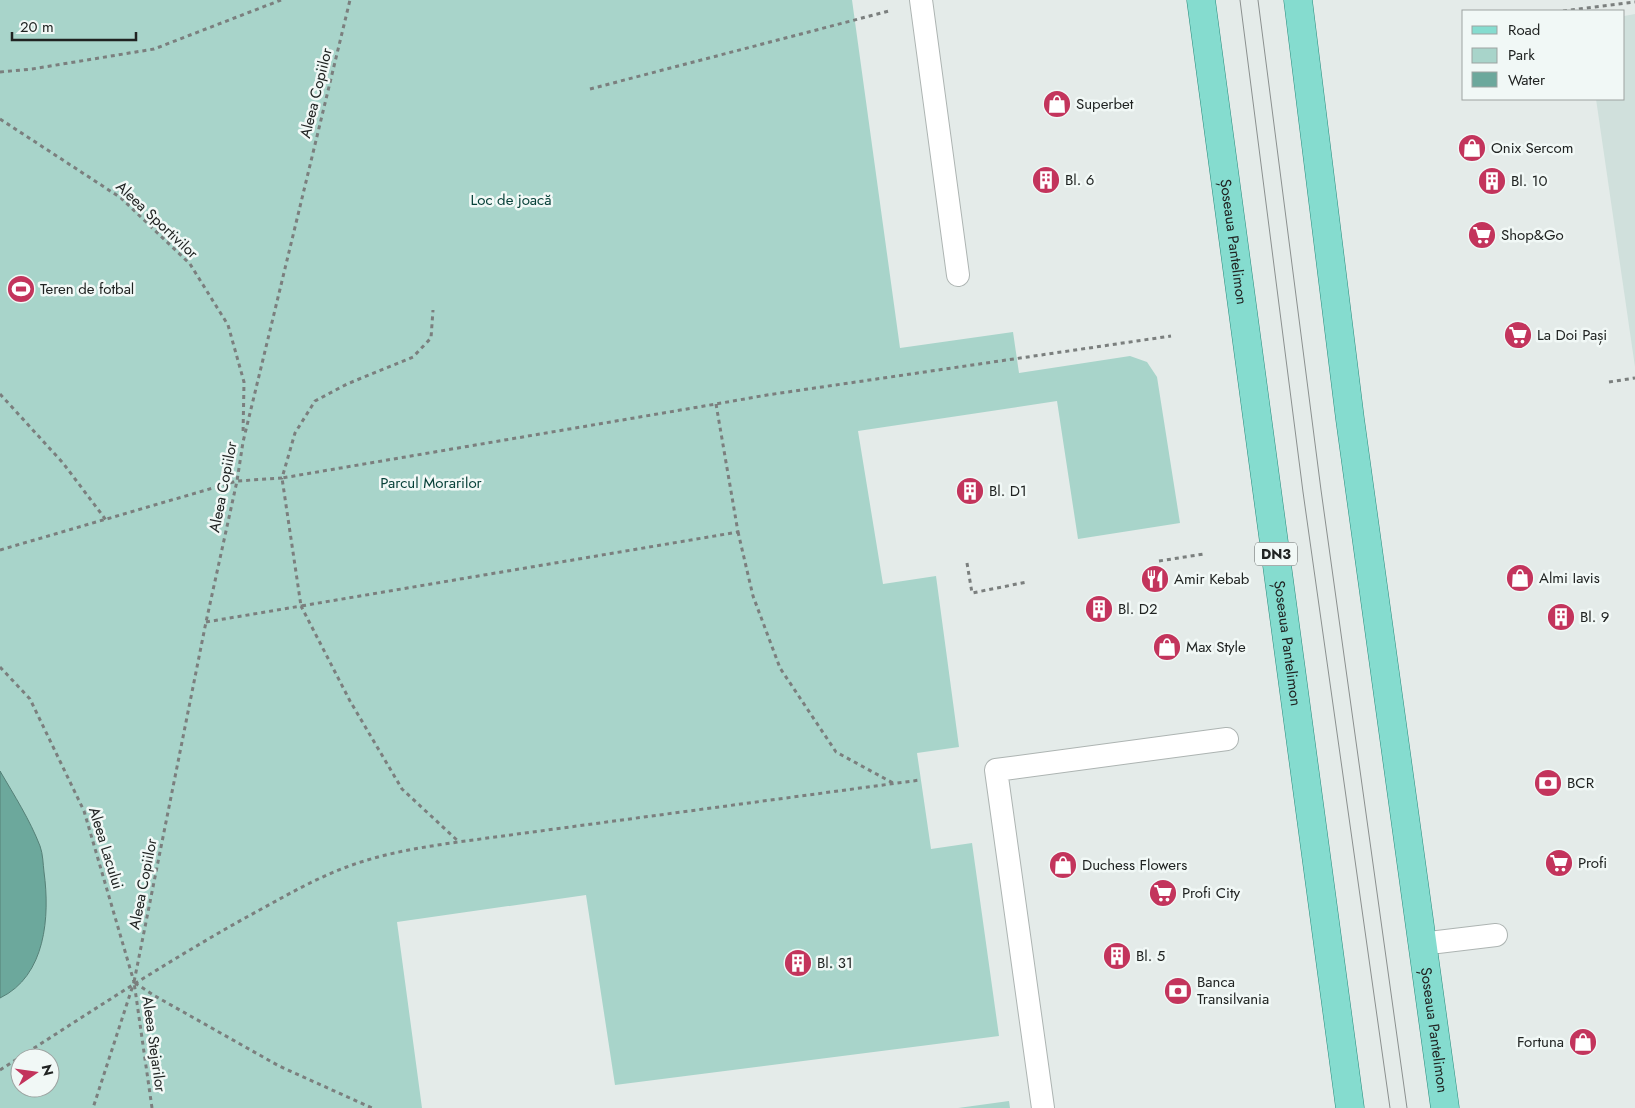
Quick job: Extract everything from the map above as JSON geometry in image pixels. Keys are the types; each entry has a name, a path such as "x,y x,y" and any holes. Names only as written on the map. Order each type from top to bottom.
{"main road":[{"name":"Șoseaua Pantelimon","path":"1201,0 1350,1108"},
{"name":"Șoseaua Pantelimon","path":"1298,0 1350,419 1445,1108"}],"lane":[{"path":"921,1 958,275"},
{"path":"1042,1108 996,770 1227,739"},
{"path":"1421,944 1496,935"}],"path":[{"path":"0,72 32,69 154,48 281,0"},
{"name":"Aleea Copiilor","path":"134,982 206,622 237,481 243,442 350,0"},
{"path":"590,89 921,1"},
{"path":"1571,10 1635,2"},
{"name":"Aleea Sportivilor","path":"0,119 121,198 190,264 228,325 244,382 243,442"},
{"path":"433,310 431,338 413,357 347,384 315,401 295,433 282,478 301,606 350,701 402,789 458,842"},
{"path":"0,550 237,481 282,478 716,404 1171,336"},
{"path":"1609,382 1635,378"},
{"path":"0,394 63,464 106,520"},
{"path":"716,404 738,532 753,596 780,668 836,752 894,784"},
{"path":"206,622 738,532"},
{"path":"1160,561 1204,554"},
{"path":"968,563 972,592 1027,582"},
{"name":"Aleea Lacului","path":"0,667 30,699 84,811 134,982"},
{"path":"0,1070 134,982 312,881 357,863 398,852 458,842 920,780"},
{"path":"93,1108 134,982"},
{"path":"134,982 155,996 279,1066 372,1108"},
{"name":"Aleea Stejarilor","path":"134,982 152,1108"}],"shaded area":[{"path":"1635,14 1635,367 1596,100 1625,100 1625,16"}],"green space":[{"name":"Parcul Morarilor","path":"0,0 852,0 900,348 1013,332 1019,373 1130,356 1147,362 1157,377 1180,523 1078,539 1057,401 858,431 883,584 936,576 959,747 917,753 931,849 972,843 999,1036 615,1085 586,895 397,922 422,1108 0,1108"},
{"path":"1009,1101 1010,1108 958,1108"}],"water":[{"path":"0,771 27,817 40,846 46,889 46,907 45,925 36,960 27,975 15,988 0,998"}],"tram line":[{"path":"1240,0 1303,492 1390,1108"},
{"path":"1258,0 1321,490 1407,1108"}],"place":[{"name":"Superbet","path":"1057,104"},
{"name":"Onix Sercom","path":"1472,148"},
{"name":"Bl. 6","path":"1046,180"},
{"name":"Bl. 10","path":"1492,181"},
{"name":"Shop&Go","path":"1482,235"},
{"name":"Teren de fotbal","path":"21,289"},
{"name":"La Doi Pași","path":"1518,335"},
{"name":"Bl. D1","path":"970,491"},
{"name":"Almi Iavis","path":"1520,578"},
{"name":"Amir Kebab","path":"1155,579"},
{"name":"Bl. D2","path":"1099,609"},
{"name":"Bl. 9","path":"1561,617"},
{"name":"Max Style","path":"1167,647"},
{"name":"BCR","path":"1548,783"},
{"name":"Profi","path":"1559,863"},
{"name":"Duchess Flowers","path":"1063,865"},
{"name":"Profi City","path":"1163,893"},
{"name":"Bl. 5","path":"1117,956"},
{"name":"Bl. 31","path":"798,963"},
{"name":"Banca Transilvania","path":"1178,991"},
{"name":"Fortuna","path":"1583,1042"}],"park label":[{"name":"Loc de joacă","path":"511,200"}]}
